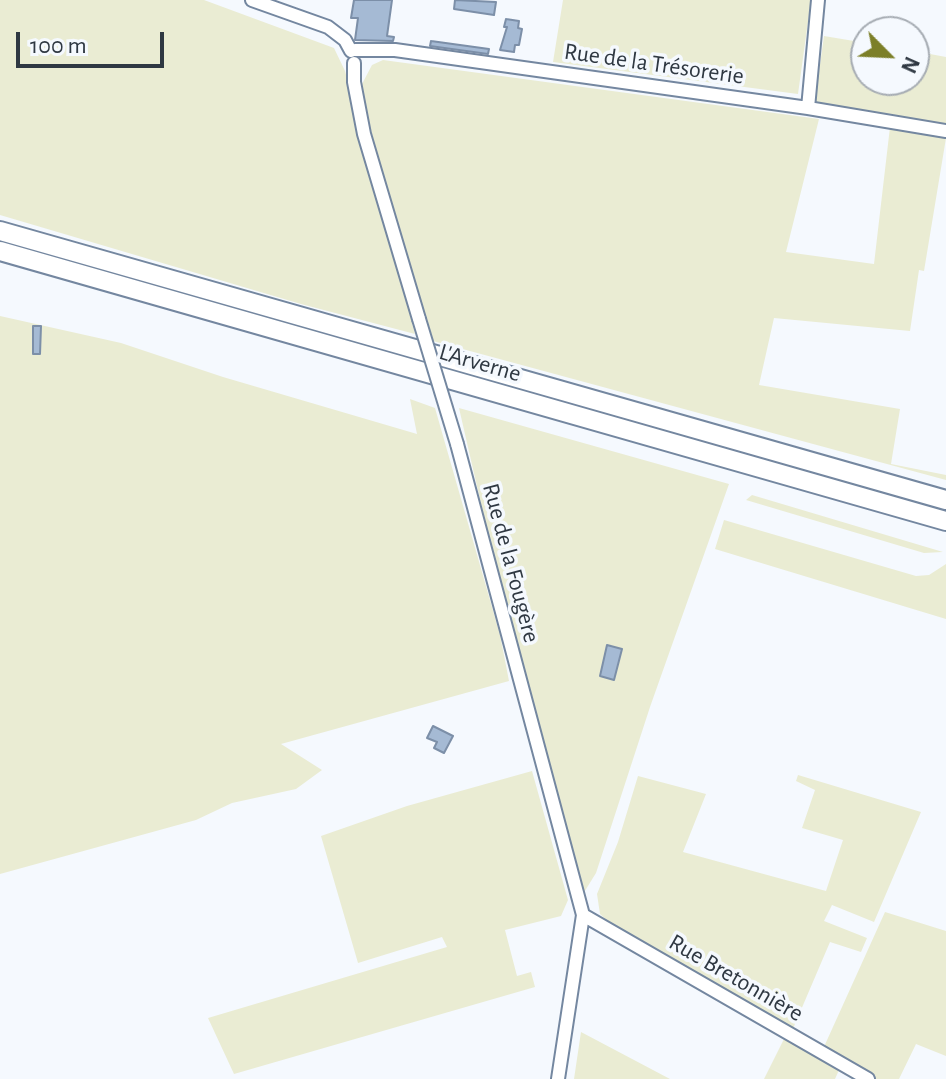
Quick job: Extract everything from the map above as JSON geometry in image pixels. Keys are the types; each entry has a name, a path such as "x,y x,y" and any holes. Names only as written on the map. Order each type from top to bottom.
{"highway":[{"name":"L'Arverne","path":"0,231 946,500"},
{"name":"L'Arverne","path":"0,251 946,521"}],"street":[{"path":"252,0 328,27 345,40 353,55"},
{"path":"808,108 818,0"},
{"name":"Rue de la Trésorerie","path":"353,55 395,50 808,108 946,131"},
{"name":"Rue de la Fougère","path":"353,55 354,82 364,134 457,444 583,915 558,1079"},
{"name":"Rue Bretonnière","path":"583,915 868,1079"}],"green space":[{"path":"0,0 204,0 334,48 345,71 415,334 301,304 0,215"},
{"path":"563,0 811,0 798,94 553,62"},
{"path":"824,36 850,40 850,96 930,96 930,54 946,57 946,127 814,107"},
{"path":"383,60 819,119 786,252 874,264 890,127 946,138 924,271 919,270 910,331 774,318 759,385 900,409 891,464 946,475 946,480 433,341 365,105 362,84 372,65"},
{"path":"0,316 121,343 223,377 417,434 410,399 435,408 500,635 509,681 281,744 322,770 296,789 232,803 196,820 0,874"},
{"path":"459,408 729,484 650,707 596,873 583,894 493,556"},
{"path":"752,495 943,552 924,553 746,500"},
{"path":"724,520 916,576 929,575 946,564 946,619 715,549"},
{"path":"532,771 568,900 561,916 505,930 517,976 531,972 535,987 234,1074 208,1018 447,947 442,937 358,963 321,836 407,806"},
{"path":"798,775 921,812 874,922 832,905 824,921 867,938 861,952 830,942 792,1031 621,933 600,914 597,894 618,842 638,776 706,794 683,852 826,891 843,840 802,828 815,790 796,781"},
{"path":"885,912 946,931 946,1056 916,1044 899,1079 874,1079 823,1049"},
{"path":"581,1032 670,1079 574,1079"},
{"path":"785,1037 839,1070 835,1079 764,1079"}],"building":[{"path":"354,0 392,0 387,36 394,37 393,41 355,40 358,18 351,18"},
{"path":"455,0 496,2 494,15 454,9"},
{"path":"506,19 519,21 518,28 522,29 519,45 515,45 514,52 500,50 507,27 504,27"},
{"path":"431,41 489,49 488,54 430,46"},
{"path":"33,326 41,326 40,354 33,354"},
{"path":"607,645 622,649 614,680 600,676"},
{"path":"433,726 453,736 444,753 434,748 437,742 427,738"}]}
